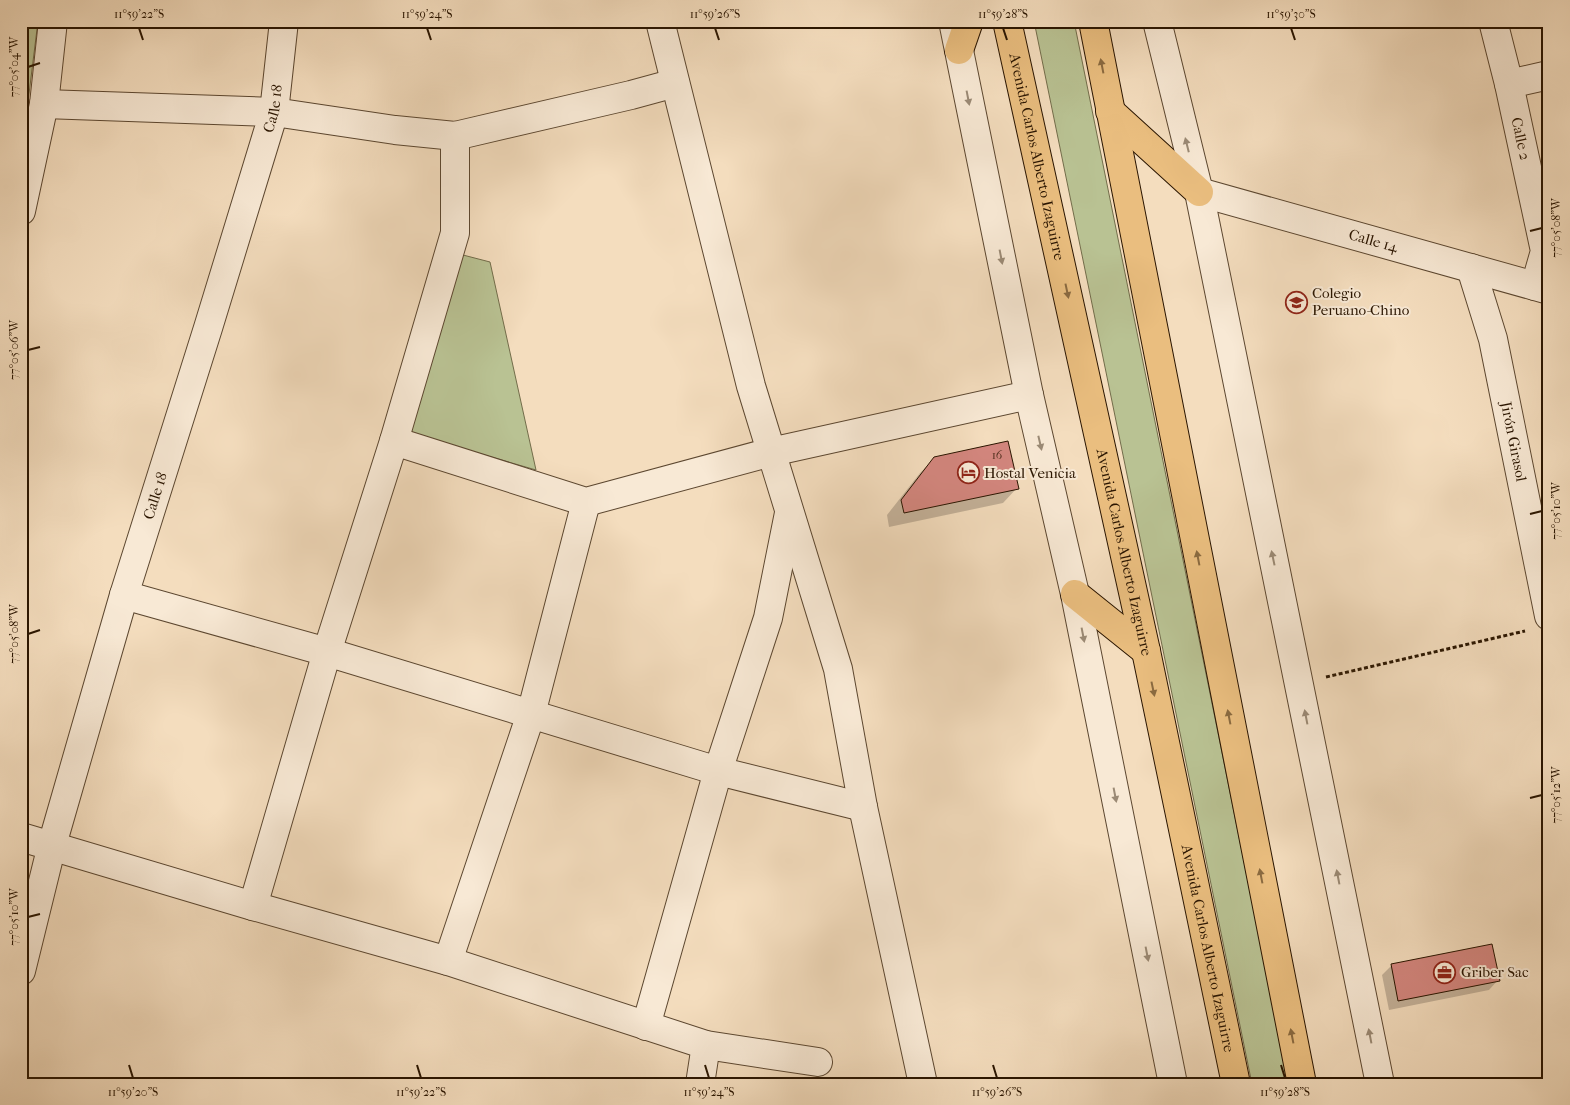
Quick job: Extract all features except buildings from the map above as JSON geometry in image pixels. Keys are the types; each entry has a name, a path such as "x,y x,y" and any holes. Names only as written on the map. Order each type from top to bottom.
{"main road":[{"path":"958,50 969,21"},
{"name":"Avenida Carlos Alberto Izaguirre","path":"1007,21 1146,651 1236,1084"},
{"path":"1093,21 1302,1084"},
{"path":"1110,110 1199,192"},
{"path":"1075,594 1146,651"}],"street":[{"path":"21,211 44,104 53,21"},
{"name":"Calle 18","path":"21,971 52,845 124,595 274,112 284,21"},
{"path":"660,21 749,376 838,669 863,808 923,1084"},
{"path":"953,21 1029,395 1075,594 1173,1084"},
{"path":"1157,21 1199,192 1380,1084"},
{"name":"Calle 2","path":"1493,21 1509,84 1545,251 1542,288"},
{"path":"1509,84 1549,75"},
{"path":"44,104 274,112 395,130 456,136 631,96 675,83"},
{"path":"253,906 327,652 394,441 455,233 456,136"},
{"name":"Calle 14","path":"1199,192 1542,288"},
{"name":"Jirón Girasol","path":"1471,268 1493,339 1544,615"},
{"path":"394,441 586,502 771,452 1029,395"},
{"path":"448,962 531,714 586,502"},
{"path":"646,1026 718,771 768,618 789,509"},
{"path":"124,595 327,652 718,771 863,808"},
{"path":"21,837 448,962 706,1045 818,1062"},
{"path":"700,1084 706,1045"}],"path":[{"path":"1299,683 1544,615"}],"green space":[{"path":"21,21 38,21 28,102 21,140"},
{"path":"1034,21 1074,21 1289,1084 1252,1084"},
{"path":"463,255 490,262 536,470 405,432"}],"place":[{"name":"Colegio Peruano-Chino","path":"1296,302"},
{"name":"Hostal Venicia","path":"968,473"},
{"name":"Griber Sac","path":"1445,972"}]}
